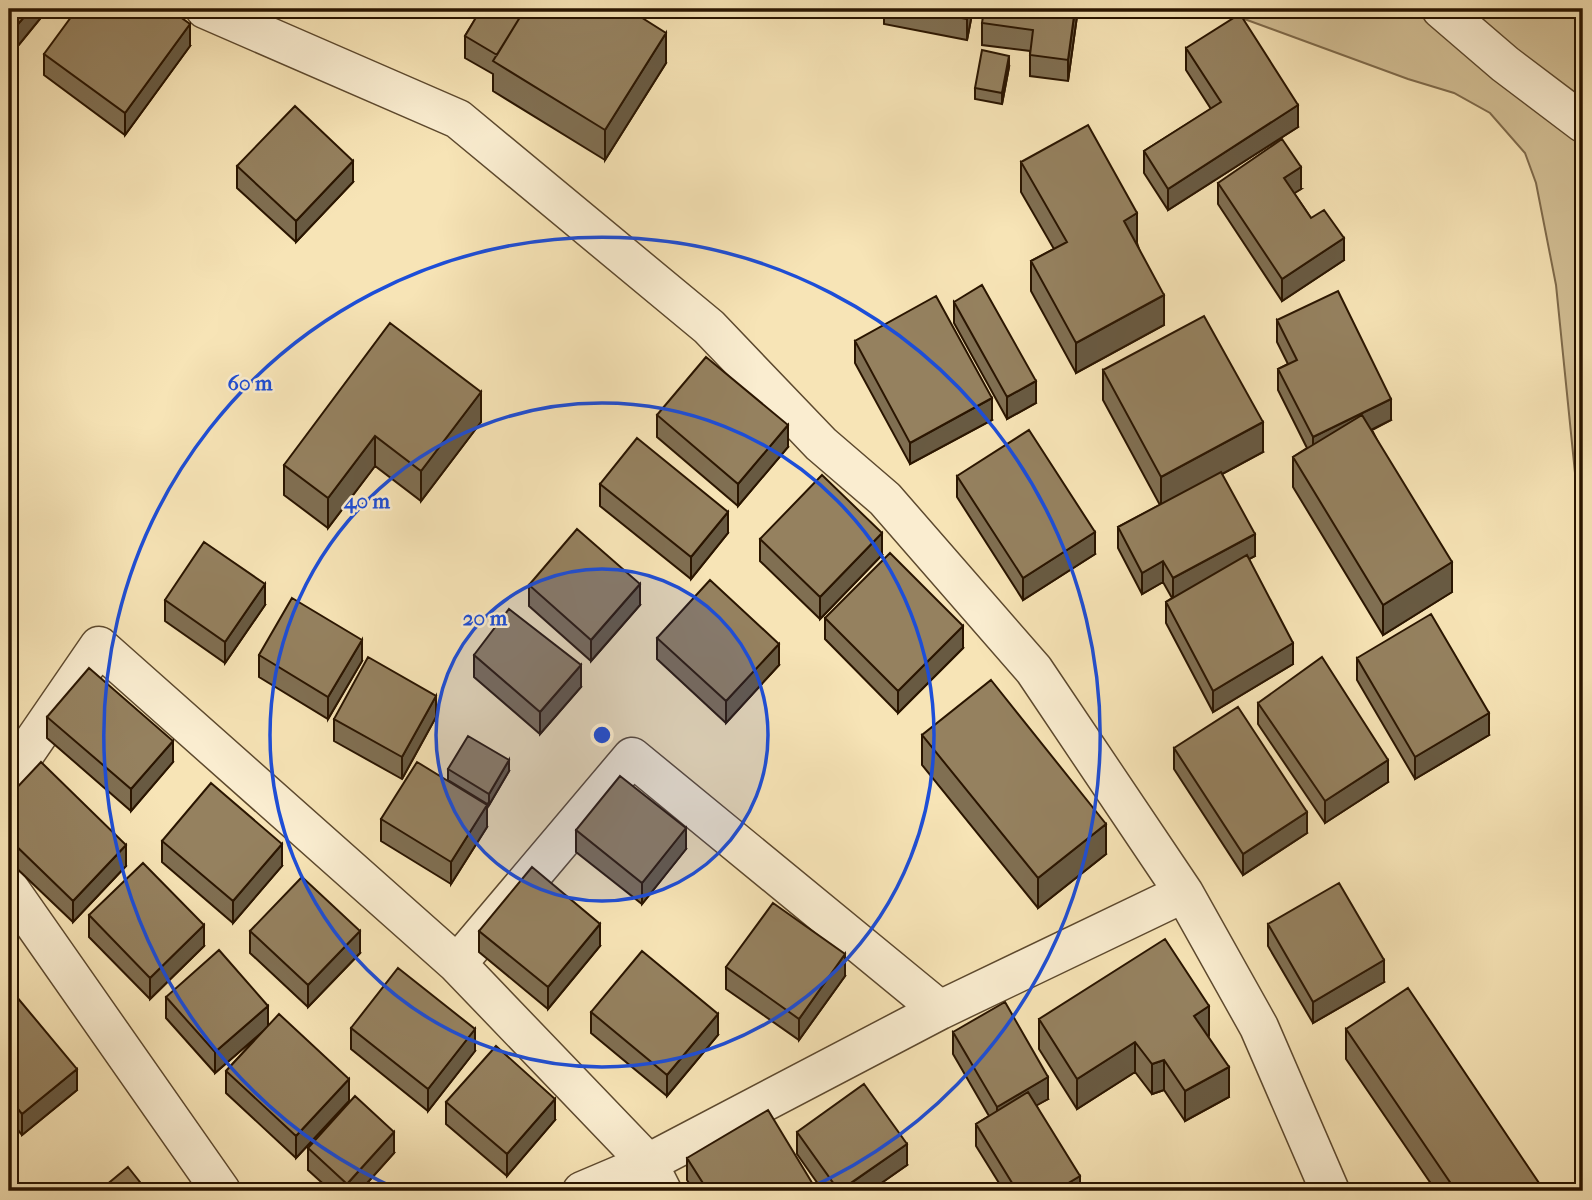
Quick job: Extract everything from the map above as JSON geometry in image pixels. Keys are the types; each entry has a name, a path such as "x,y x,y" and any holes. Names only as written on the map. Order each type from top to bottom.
{"street":[{"path":"205,9 458,119 709,327 821,444 885,499 1034,670 1184,893 1259,1027 1330,1191"},
{"path":"1441,9 1505,64 1583,122"},
{"path":"9,777 99,646 457,964 655,1177"},
{"path":"457,964 632,757 940,1010"},
{"path":"9,888 221,1191"},
{"path":"582,1191 655,1177 940,1010 1184,893"}],"shaded area":[{"path":"1217,9 1583,9 1583,552 1556,285 1536,183 1525,153 1490,113 1454,93 1408,79"}],"building":[{"path":"9,9 31,9 13,30 9,27"},
{"path":"77,9 169,9 190,24 125,113 44,54"},
{"path":"481,9 525,9 497,55 465,36"},
{"path":"525,9 628,9 666,33 605,130 493,61"},
{"path":"916,9 969,9 967,19"},
{"path":"984,9 1075,9 1068,60 1030,55 1033,30 982,23"},
{"path":"1240,14 1298,105 1168,189 1144,151 1221,102 1186,48"},
{"path":"982,50 1009,56 1002,93 975,88"},
{"path":"295,106 353,161 296,221 237,166"},
{"path":"1088,125 1137,213 1124,221 1164,295 1076,343 1031,261 1067,242 1021,162"},
{"path":"1282,139 1301,167 1284,178 1311,218 1324,210 1344,238 1282,279 1218,183"},
{"path":"982,285 1036,381 1007,397 954,302"},
{"path":"1338,291 1391,399 1313,437 1278,369 1297,360 1277,320"},
{"path":"936,296 992,398 910,443 855,341"},
{"path":"1204,316 1263,422 1161,477 1103,370"},
{"path":"390,323 481,392 421,471 375,436 328,498 284,465"},
{"path":"706,357 788,425 738,484 657,415"},
{"path":"1362,415 1452,562 1383,605 1293,457"},
{"path":"1029,430 1095,532 1023,578 957,476"},
{"path":"637,438 728,512 691,557 600,484"},
{"path":"1221,472 1255,534 1173,578 1163,561 1142,573 1118,527"},
{"path":"822,475 882,533 820,597 760,539"},
{"path":"577,529 640,584 591,640 529,585"},
{"path":"204,542 265,584 225,642 165,600"},
{"path":"890,553 963,626 898,691 825,618"},
{"path":"1247,555 1293,643 1213,691 1166,602"},
{"path":"710,580 779,644 726,701 657,638"},
{"path":"292,598 362,640 328,697 259,655"},
{"path":"509,609 581,665 540,712 474,655"},
{"path":"1431,614 1489,713 1415,757 1357,658"},
{"path":"368,657 436,696 402,757 334,719"},
{"path":"1322,657 1388,760 1325,801 1258,703"},
{"path":"89,668 173,741 131,789 47,717"},
{"path":"991,680 1106,824 1038,878 922,735"},
{"path":"1238,707 1307,812 1243,854 1174,748"},
{"path":"468,736 509,760 489,794 448,769"},
{"path":"41,762 126,845 73,901 9,839 9,796"},
{"path":"417,762 487,805 451,862 381,819"},
{"path":"620,776 686,828 642,883 576,830"},
{"path":"211,783 282,844 233,901 162,841"},
{"path":"143,863 204,925 150,978 89,915"},
{"path":"532,867 600,924 548,987 479,931"},
{"path":"302,877 360,931 308,985 250,931"},
{"path":"1339,883 1384,960 1313,1002 1268,924"},
{"path":"773,903 845,954 799,1019 726,967"},
{"path":"1165,939 1209,1006 1194,1016 1229,1067 1185,1091 1164,1060 1152,1064 1135,1042 1077,1079 1039,1019"},
{"path":"219,950 268,1006 215,1052 166,997"},
{"path":"642,951 718,1014 667,1075 591,1012"},
{"path":"398,968 475,1029 428,1089 351,1028"},
{"path":"1408,988 1541,1186 1533,1191 1456,1191 1346,1029"},
{"path":"11,990 77,1069 22,1114 9,1098"},
{"path":"1005,1002 1048,1077 997,1107 953,1032"},
{"path":"279,1014 349,1079 296,1136 226,1071"},
{"path":"496,1046 555,1099 507,1154 446,1102"},
{"path":"864,1084 907,1144 839,1191 797,1132"},
{"path":"1028,1092 1080,1176 1055,1191 1017,1191 976,1124"},
{"path":"355,1096 394,1132 347,1184 308,1148"},
{"path":"768,1110 817,1191 708,1191 687,1158"},
{"path":"128,1167 147,1191 99,1191"}]}
